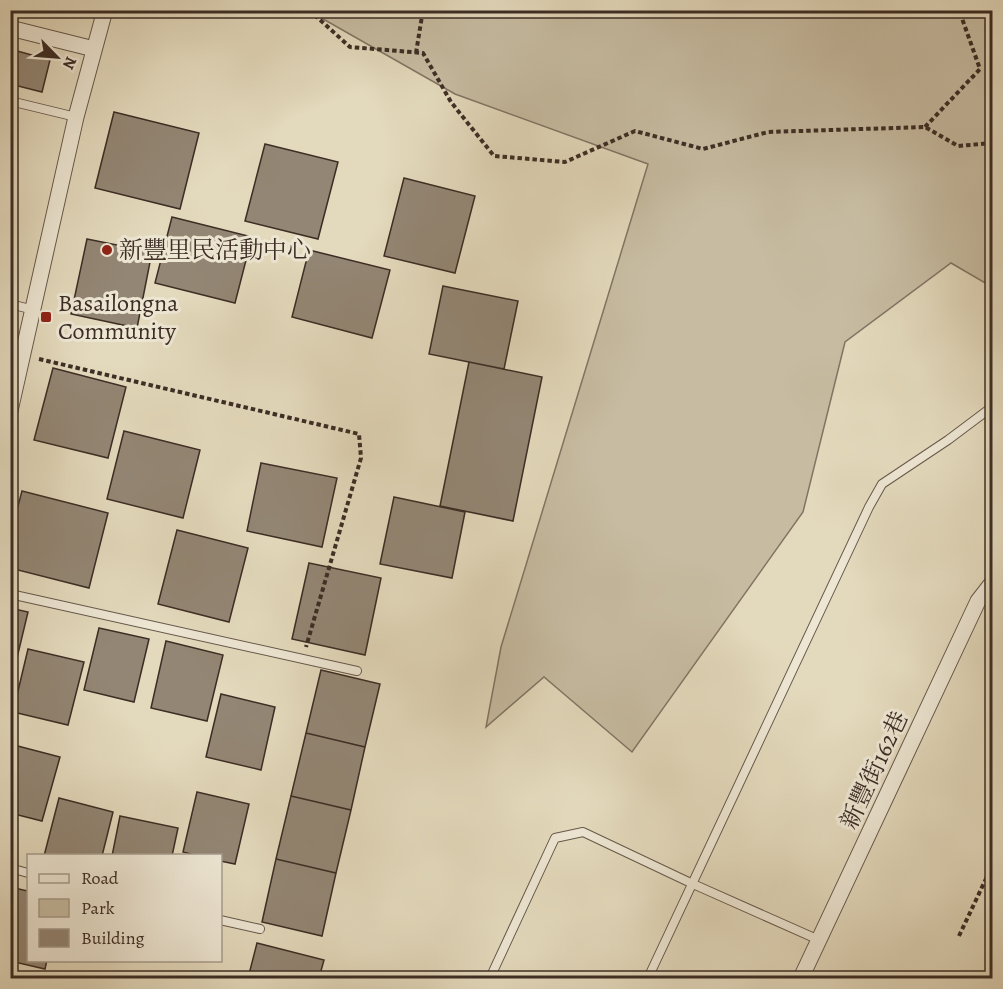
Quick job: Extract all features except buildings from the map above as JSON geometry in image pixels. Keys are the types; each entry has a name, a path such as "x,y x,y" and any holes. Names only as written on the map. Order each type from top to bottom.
{"street":[{"path":"10,411 76,117 105,10"},
{"path":"10,28 94,49"},
{"name":"新豐街162巷","path":"801,978 978,601 993,583"}],"lane":[{"path":"10,101 76,117"},
{"path":"10,304 34,310"},
{"path":"648,978 869,507 882,484 993,407"},
{"path":"10,594 357,671"},
{"path":"490,978 555,838 583,832 819,940"},
{"path":"10,868 27,873"},
{"path":"222,920 260,929"}],"path":[{"path":"309,10 350,47 423,53 451,102 494,156 565,162 635,131 703,149 768,132 925,127 958,146 993,143"},
{"path":"416,53 423,10"},
{"path":"925,127 980,69 959,10"},
{"path":"23,356 359,434 361,458 302,659"},
{"path":"959,936 993,866"}],"green space":[{"path":"309,11 992,11 992,287 951,263 845,342 803,512 632,752 544,677 486,727 501,647 648,164 455,94"}],"place":[{"name":"新豐里民活動中心","path":"107,250"},
{"name":"Basailongna Community","path":"46,317"}]}
